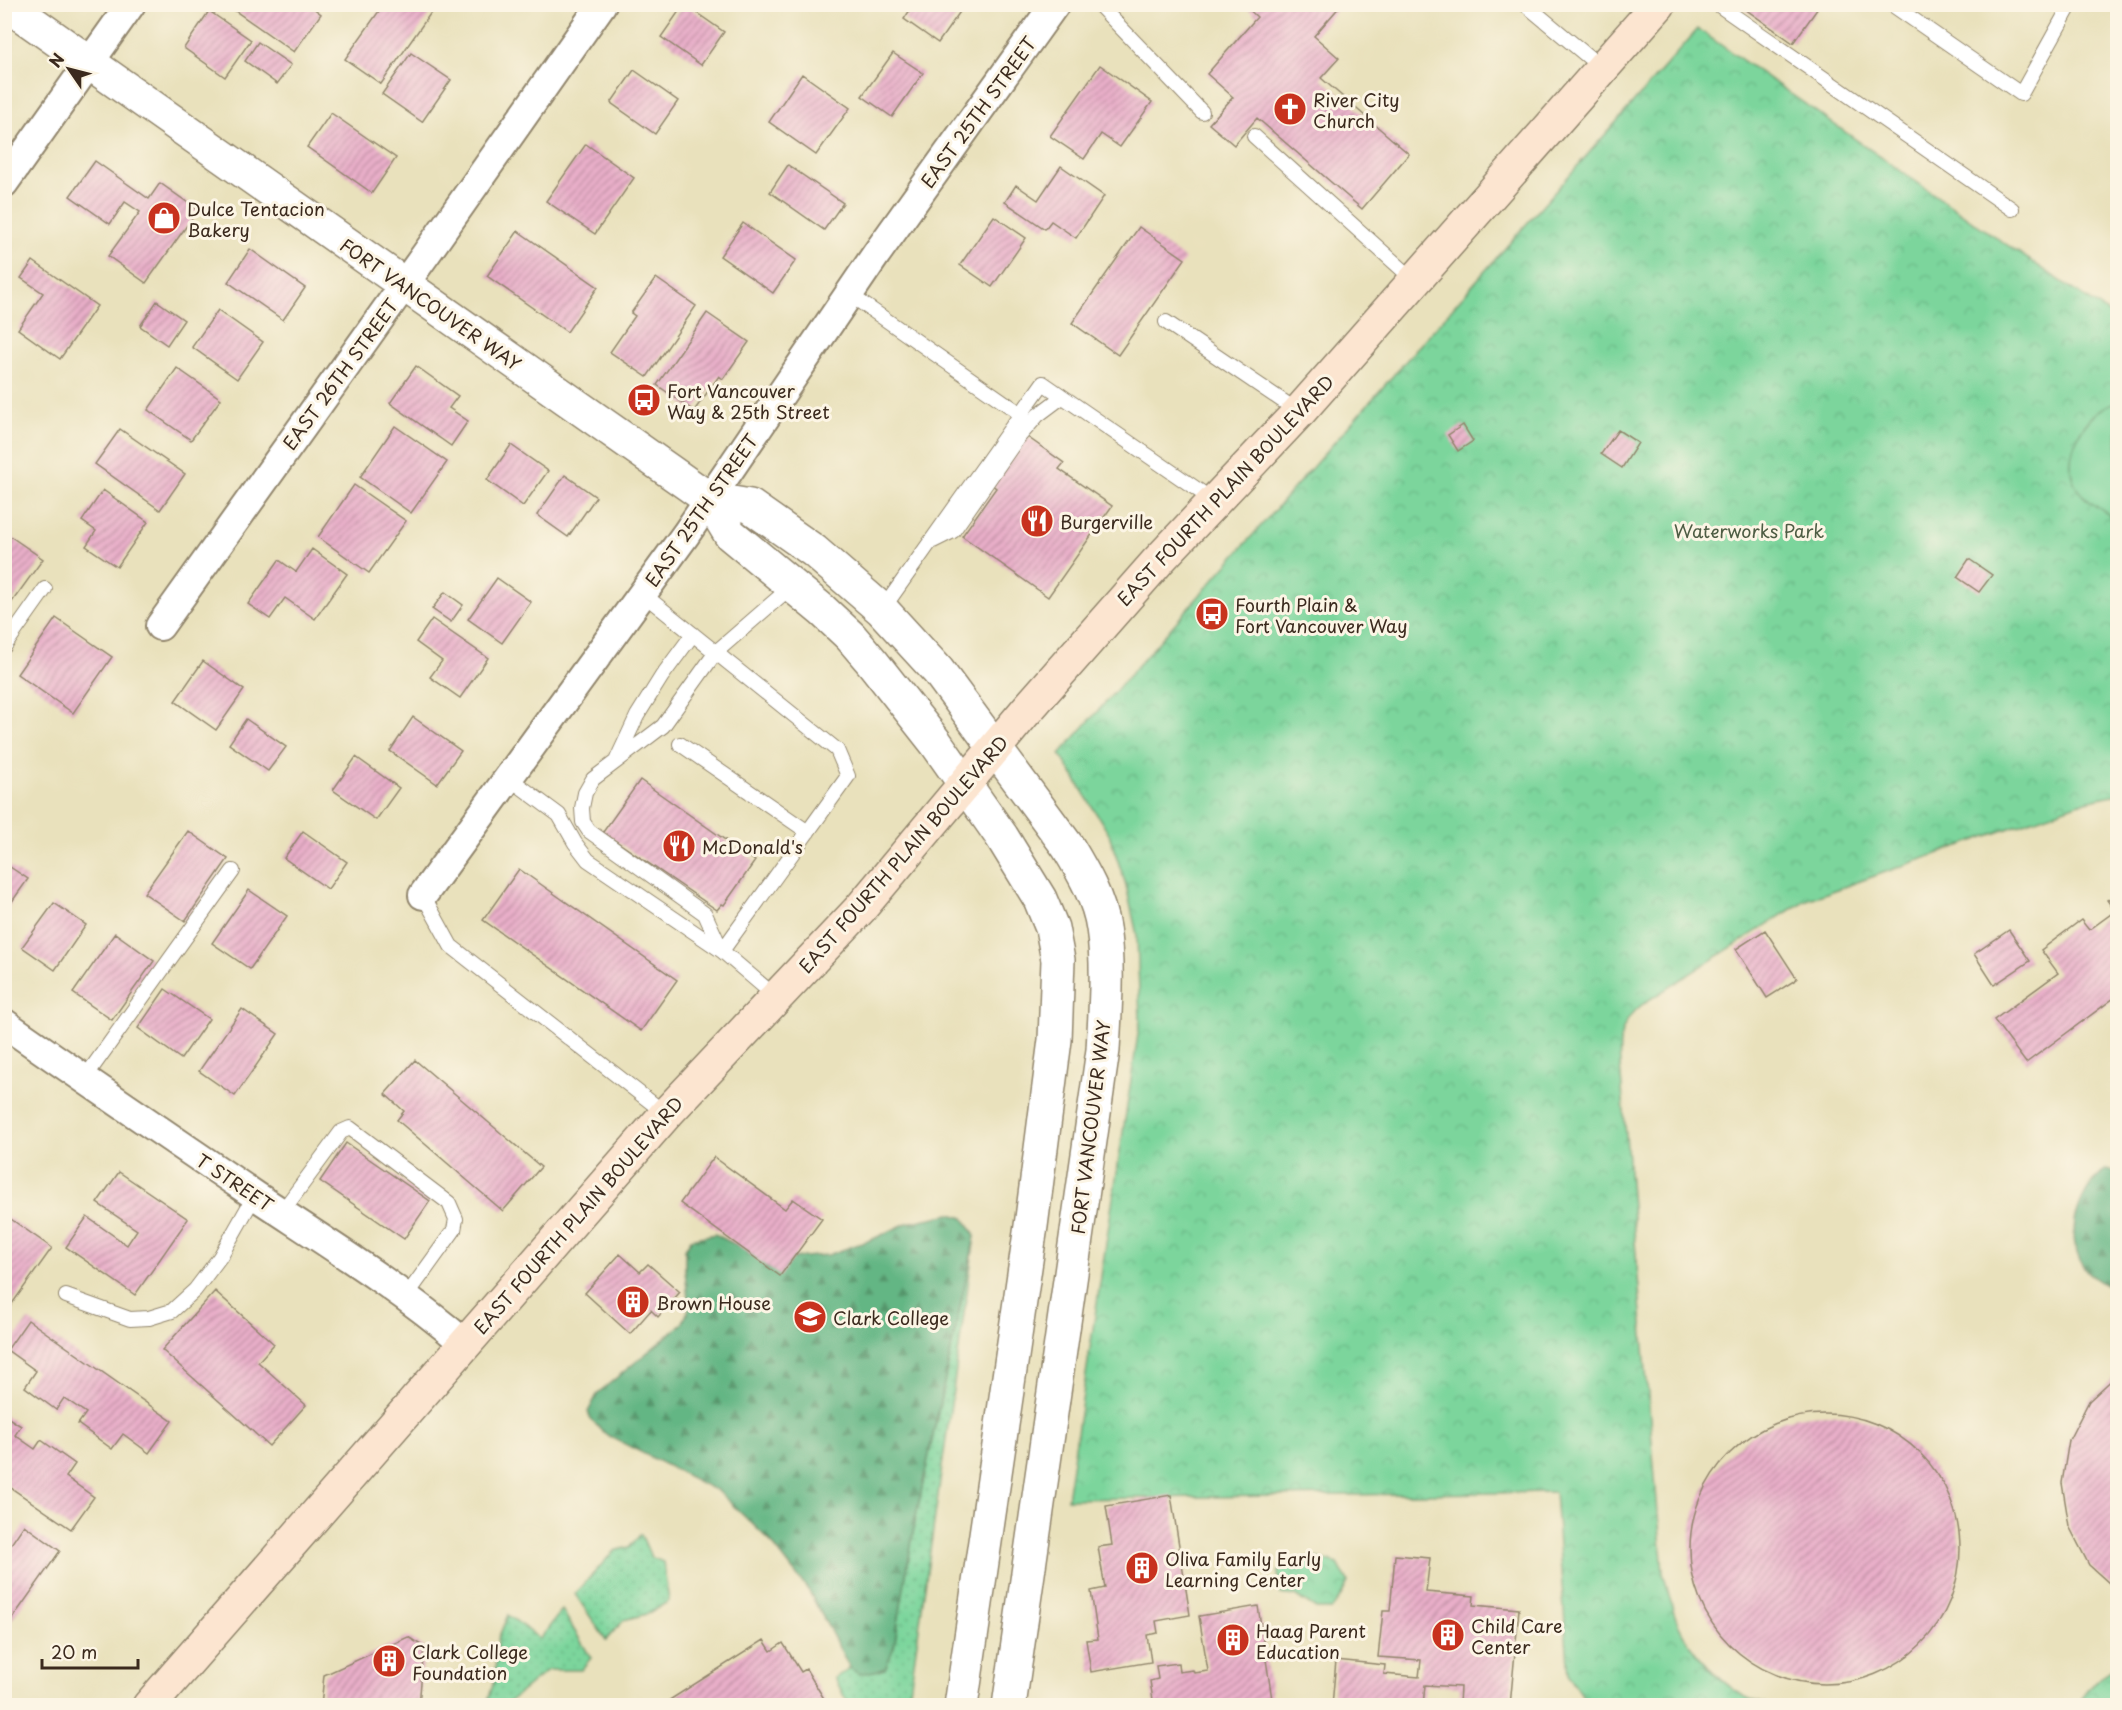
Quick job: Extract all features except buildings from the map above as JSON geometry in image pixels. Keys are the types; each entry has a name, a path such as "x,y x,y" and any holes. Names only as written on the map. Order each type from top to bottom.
{"main road":[{"name":"EAST FOURTH PLAIN BOULEVARD","path":"149,1706 666,1113 860,909 995,748 1158,561 1299,412 1659,4"}],"street":[{"name":"FORT VANCOUVER WAY","path":"6,4 709,499 730,534 850,636 936,743 1002,837 1040,899 1052,928 1058,960 1055,1040 1031,1226 961,1706"},
{"path":"4,183 131,4"},
{"name":"EAST 26TH STREET","path":"160,626 602,4"},
{"name":"EAST 25TH STREET","path":"423,895 643,594 849,294 1055,4"},
{"name":"FORT VANCOUVER WAY","path":"709,499 750,506 814,551 882,610 938,671 1068,847 1083,871 1095,899 1103,927 1106,958 1103,1050 1009,1706"},
{"name":"T STREET","path":"4,1023 436,1319 464,1343"}],"lane":[{"path":"1098,4 1202,112"},
{"path":"1525,4 1603,69"},
{"path":"1717,4 2012,210"},
{"path":"1891,4 2021,94 2071,4"},
{"path":"1254,136 1415,281"},
{"path":"849,294 1021,414"},
{"path":"1166,322 1299,412"},
{"path":"882,610 1043,383 1214,501"},
{"path":"931,542 953,531 1017,440 1038,415 1062,397"},
{"path":"722,951 705,914 589,831 584,822 582,808 585,793 593,778 663,726 716,652 792,586"},
{"path":"4,647 45,588"},
{"path":"643,594 837,750 849,776 722,951"},
{"path":"617,759 637,716 662,676 693,634"},
{"path":"680,744 808,832"},
{"path":"509,778 559,815 588,860 722,951 777,997"},
{"path":"84,1079 233,871"},
{"path":"423,895 451,946 666,1113"},
{"path":"281,1213 341,1132 350,1128 449,1203 456,1219 454,1230 405,1298"},
{"path":"66,1296 130,1319 149,1318 172,1311 195,1290 220,1257 255,1195"}],"green space":[{"name":"Waterworks Park","path":"1698,29 1988,232 2117,319 2117,794 2086,801 1804,901 1644,1003 1630,1016 1621,1037 1620,1065 1663,1572 1679,1626 1698,1656 1736,1691 1767,1705 1589,1705 1569,1676 1555,1492 1067,1499 1140,1021 1137,935 1126,885 1109,834 1060,754"},
{"path":"2118,402 2117,520 2085,498 2077,488 2072,476 2071,463 2073,450 2085,425 2105,407"},
{"path":"2105,1170 2117,1172 2117,1290 2101,1283 2089,1273 2080,1261 2074,1233 2081,1202 2091,1185"},
{"path":"950,1214 964,1218 975,1236 915,1521 894,1647 885,1669 859,1674 850,1668 809,1591 771,1542 719,1492 607,1435 592,1421 588,1412 598,1393 682,1324 689,1309 685,1249 691,1239 715,1234 740,1247 780,1259 828,1255 873,1239 907,1223"},
{"path":"975,1236 908,1705 849,1705 834,1678 850,1668 859,1674 894,1647 915,1521"},
{"path":"641,1534 651,1557 663,1562 669,1601 650,1613 624,1620 606,1640 575,1594 614,1551 629,1547"},
{"path":"1314,1557 1338,1564 1348,1582 1332,1609 1316,1609 1296,1596 1280,1594 1278,1572 1294,1560"},
{"path":"562,1610 591,1658 581,1670 548,1670 505,1705 487,1705 494,1681 498,1639 508,1615 540,1639"},
{"path":"2117,1666 2117,1705 2077,1705 2096,1680"}],"place":[{"name":"River City Church","path":"1290,109"},
{"name":"Dulce Tentacion Bakery","path":"164,218"},
{"name":"Fort Vancouver Way & 25th Street","path":"644,400"},
{"name":"Burgerville","path":"1037,521"},
{"name":"Fourth Plain & Fort Vancouver Way","path":"1212,614"},
{"name":"McDonald's","path":"679,846"},
{"name":"Brown House","path":"633,1302"},
{"name":"Clark College","path":"810,1317"},
{"name":"Oliva Family Early Learning Center","path":"1142,1568"},
{"name":"Child Care Center","path":"1448,1635"},
{"name":"Haag Parent Education","path":"1233,1640"},
{"name":"Clark College Foundation","path":"389,1661"}]}
